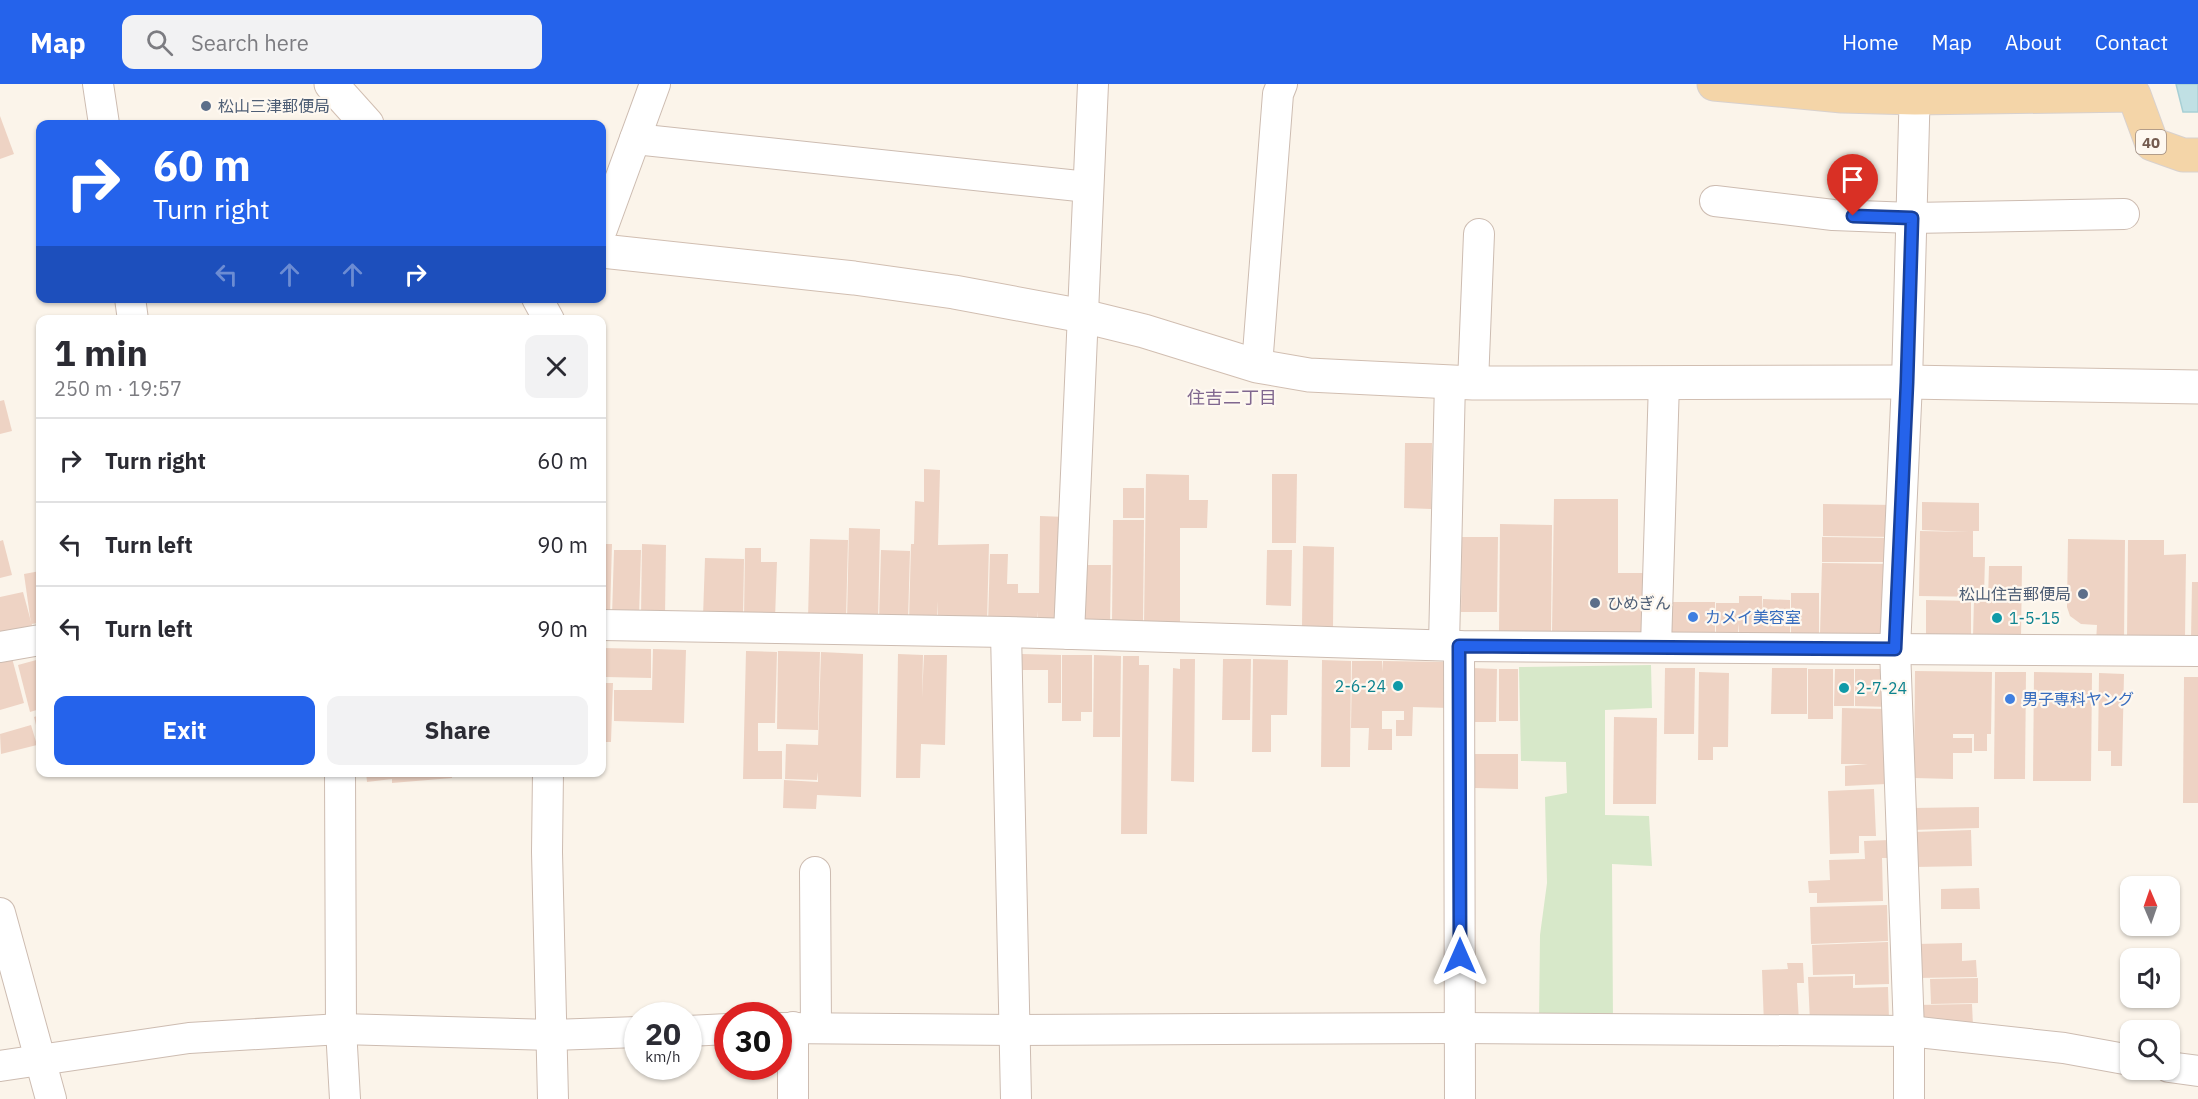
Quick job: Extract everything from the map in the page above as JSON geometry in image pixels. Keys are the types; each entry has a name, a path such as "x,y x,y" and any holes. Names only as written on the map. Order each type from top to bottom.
{"main road":[{"name":"40","path":"1714,84 1842,96 1915,91 2133,90 2152,144 2183,155 2198,155"}],"street":[{"path":"98,84 103,120"},
{"path":"331,84 363,120"},
{"path":"606,219 655,84"},
{"path":"1070,634 1093,84"},
{"path":"1257,366 1278,94 1282,84"},
{"path":"1909,1099 1909,1031 1895,649 1907,382 1915,91"},
{"path":"635,139 1088,188"},
{"path":"1715,201 1833,215 1912,218 2124,214"},
{"path":"1461,1099 1451,645 1461,382 1479,234"},
{"path":"606,251 854,278 954,292 1083,316 1144,331 1257,366 1309,375 1461,382 1907,382 2198,387"},
{"path":"1656,647 1664,382"},
{"path":"606,625 1006,632 1451,645 2198,651"},
{"path":"1006,632 1016,1099"},
{"path":"0,647 36,641"},
{"path":"340,777 341,1029 345,1099"},
{"path":"548,777 547,852 552,1099"},
{"path":"793,1099 796,1028 815,872"},
{"path":"0,913 51,1099"},
{"path":"796,1028 1909,1031 2064,1048 2120,1058"},
{"path":"0,1066 189,1038 341,1029 552,1035 624,1032"},
{"path":"2180,1068 2198,1071"}],"green space":[{"path":"1651,665 1652,708 1605,710 1605,815 1649,816 1652,866 1612,864 1613,1022 1539,1022 1540,935 1547,883 1545,797 1567,793 1566,762 1521,761 1519,667"}],"water":[{"path":"2176,84 2198,84 2198,112 2183,112"}],"building":[{"path":"0,116 14,154 0,159"},
{"path":"4,400 12,431 0,434 0,401"},
{"path":"1405,443 1432,443 1431,509 1404,508"},
{"path":"924,469 940,470 938,545 989,544 987,623 938,623 937,601 937,622 909,622 911,544 914,544 915,501 924,502"},
{"path":"1146,474 1189,475 1189,500 1208,500 1207,528 1180,528 1180,625 1144,625"},
{"path":"1272,474 1297,474 1296,543 1272,543"},
{"path":"1123,488 1144,488 1144,518 1123,518"},
{"path":"1554,499 1618,499 1618,573 1648,573 1647,633 1552,632"},
{"path":"1922,502 1979,503 1979,531 1973,531 1973,557 1985,557 1984,597 1919,596 1920,531 1969,532 1922,530"},
{"path":"1823,504 1895,505 1894,537 1823,536"},
{"path":"1040,516 1067,517 1065,625 1038,625 1037,611 1037,625 988,624 990,554 1008,554 1007,584 1018,584 1018,593 1039,593"},
{"path":"1113,520 1144,520 1143,625 1112,624"},
{"path":"1500,524 1552,525 1551,632 1499,631"},
{"path":"849,528 880,529 878,621 847,620"},
{"path":"1462,537 1498,537 1497,612 1461,612"},
{"path":"1822,537 1894,538 1894,562 1822,562"},
{"path":"810,539 848,540 846,620 808,619"},
{"path":"2068,539 2125,540 2124,642 2096,642 2097,625 2081,624 2070,616 2067,607"},
{"path":"3,540 12,575 0,578 0,541"},
{"path":"2128,540 2164,540 2164,555 2186,554 2185,639 2127,638"},
{"path":"606,544 612,544 610,616 606,616"},
{"path":"642,544 666,545 665,616 641,616"},
{"path":"1303,546 1334,547 1333,627 1302,626"},
{"path":"745,548 761,548 761,562 777,562 775,619 744,618"},
{"path":"614,550 641,550 639,616 612,616"},
{"path":"881,550 910,551 908,621 879,621"},
{"path":"1267,550 1292,550 1291,606 1266,605"},
{"path":"705,558 744,559 743,618 703,617"},
{"path":"1822,563 1894,564 1889,634 1820,634"},
{"path":"1079,565 1111,565 1110,624 1078,624"},
{"name":"1-5-15","path":"1989,566 2022,566 2021,638 1973,637 1974,599 1988,599"},
{"path":"36,572 36,623 31,624 24,574"},
{"path":"2192,582 2198,582 2198,639 2191,639"},
{"path":"23,592 33,629 0,637 0,597"},
{"path":"1791,593 1819,593 1819,634 1791,633"},
{"path":"1739,596 1762,596 1762,615 1763,599 1790,600 1790,633 1739,633 1739,623 1738,633 1716,633 1716,603 1739,603"},
{"path":"1926,600 1971,601 1971,636 1926,635"},
{"path":"1672,602 1715,602 1715,633 1671,632"},
{"path":"606,648 651,649 651,678 606,677"},
{"path":"653,649 686,650 684,723 614,721 614,690 652,690"},
{"path":"746,651 777,652 775,723 758,723 758,751 782,751 782,779 743,779"},
{"path":"778,651 820,652 818,730 777,729"},
{"path":"821,652 863,654 861,797 817,795 816,809 783,808 784,780 818,782 818,772 817,780 785,779 786,744 818,745"},
{"path":"898,654 923,655 922,698 924,655 947,655 945,745 921,744 920,778 896,778"},
{"path":"1022,654 1061,655 1061,703 1048,703 1048,670 1021,670"},
{"path":"1062,655 1092,655 1092,712 1081,712 1081,721 1062,721"},
{"path":"1094,655 1121,656 1120,737 1093,737"},
{"path":"1123,656 1139,656 1139,665 1149,665 1147,834 1121,834"},
{"path":"12,658 24,703 0,710 0,661"},
{"path":"1180,659 1195,659 1194,782 1171,781 1173,668 1180,669"},
{"path":"1223,659 1251,659 1250,720 1222,720"},
{"path":"1253,659 1288,660 1287,715 1271,715 1271,752 1252,752"},
{"path":"36,660 36,710 30,712 18,665"},
{"path":"1322,660 1351,661 1350,767 1321,767"},
{"path":"1352,661 1382,661 1382,672 1383,661 1450,662 1450,708 1413,707 1412,736 1396,736 1396,720 1404,720 1404,711 1382,711 1382,729 1392,729 1392,750 1368,750 1369,728 1351,728"},
{"path":"1472,668 1497,669 1496,722 1471,722"},
{"path":"1665,668 1695,668 1694,734 1664,734"},
{"path":"1772,668 1807,668 1807,714 1771,714"},
{"path":"1499,669 1518,669 1518,721 1499,721"},
{"path":"1808,669 1833,669 1833,719 1808,719"},
{"name":"2-7-24","path":"1835,669 1854,669 1854,706 1834,706"},
{"path":"1855,669 1891,669 1890,707 1855,706"},
{"path":"1915,671 1992,672 1991,734 1987,734 1987,751 1974,751 1974,734 1953,734 1953,738 1972,738 1972,753 1953,753 1953,779 1914,778"},
{"path":"1699,672 1729,673 1728,747 1713,747 1713,760 1698,760"},
{"path":"1995,672 2026,672 2025,779 1994,779"},
{"path":"2034,672 2092,673 2091,781 2033,781"},
{"path":"2099,673 2124,674 2122,766 2111,766 2111,751 2098,751"},
{"path":"2184,677 2198,677 2198,803 2183,803"},
{"path":"606,683 613,683 611,742 606,742"},
{"path":"1842,708 1886,709 1886,784 1845,786 1845,766 1868,764 1841,764"},
{"path":"1614,717 1657,718 1656,804 1613,804"},
{"path":"31,725 36,745 1,754 0,734"},
{"path":"1475,754 1518,754 1518,789 1475,788"},
{"path":"366,777 452,777 392,783 392,779 367,782"},
{"path":"1874,789 1876,836 1859,836 1859,853 1830,854 1828,791"},
{"path":"1979,807 1979,828 1912,830 1912,808"},
{"path":"1971,830 1972,866 1915,867 1914,832"},
{"path":"1890,840 1891,858 1882,858 1883,901 1817,903 1817,893 1809,893 1808,881 1830,880 1829,860 1865,859 1864,841"},
{"path":"1979,888 1980,909 1941,909 1941,889"},
{"path":"1887,905 1888,941 1811,944 1810,907"},
{"path":"1888,942 1889,984 1855,985 1855,974 1813,975 1812,945"},
{"path":"1962,943 1962,961 1976,960 1977,977 1917,978 1916,944"},
{"path":"1787,963 1803,963 1804,983 1797,983 1799,1023 1764,1025 1762,970 1788,969"},
{"path":"1853,976 1853,988 1888,987 1889,1019 1810,1022 1808,977"},
{"path":"1978,978 1978,1003 1931,1004 1930,979"},
{"path":"1972,1004 1973,1026 1918,1028 1917,1005"}],"place":[{"name":"松山三津郵便局","path":"206,106"},
{"name":"松山住吉郵便局","path":"2083,594"},
{"name":"ひめぎん","path":"1595,603"},
{"name":"カメイ美容室","path":"1693,617"},
{"name":"1-5-15","path":"1997,618"},
{"name":"2-6-24","path":"1398,686"},
{"name":"2-7-24","path":"1844,688"},
{"name":"男子専科ヤング","path":"2010,699"}],"district":[{"name":"住吉二丁目","path":"1232,397"}],"route":[{"path":"1460,956 1459,646 1895,649 1912,218 1853,216"}]}
